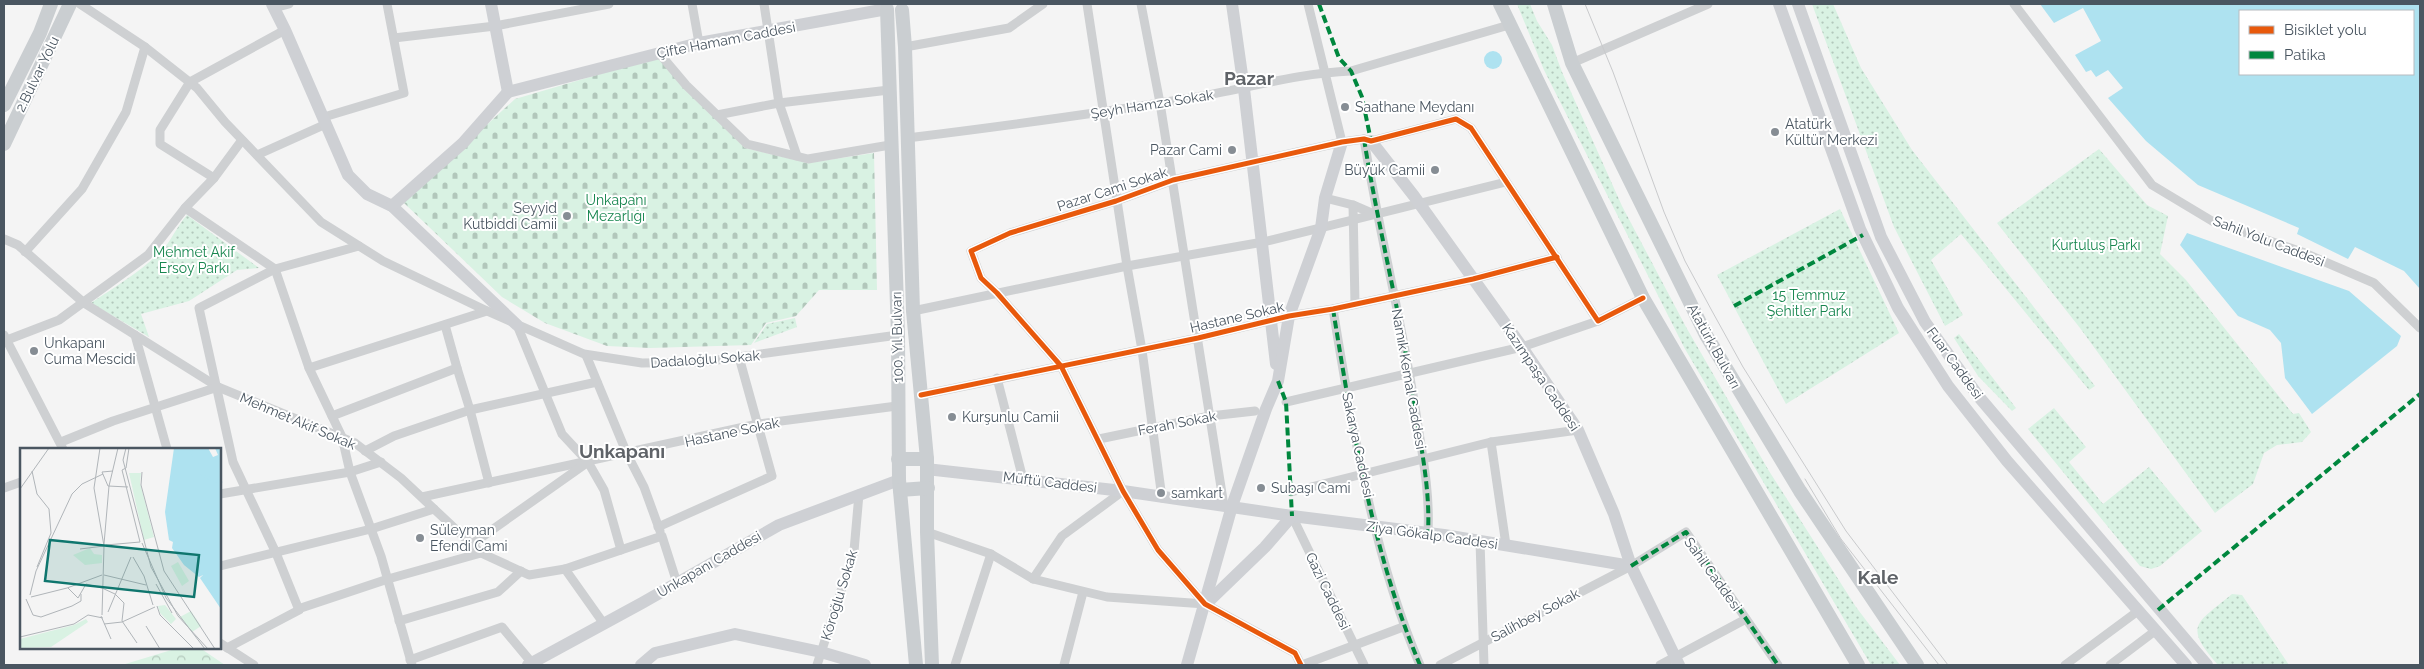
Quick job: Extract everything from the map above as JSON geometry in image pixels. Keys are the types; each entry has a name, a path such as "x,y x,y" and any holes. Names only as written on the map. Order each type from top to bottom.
{"main road":[{"name":"2.Bulvar Yolu","path":"4,105 40,33 51,4"},
{"name":"2.Bulvar Yolu","path":"4,144 70,4"},
{"path":"392,206 463,143 508,92 491,4"},
{"path":"1232,4 1244,89 1278,381"},
{"path":"1500,4 1643,298 1858,665"},
{"name":"Atatürk Bulvarı","path":"1554,4 1572,62 1706,335 1800,491 1917,665"},
{"name":"Fuar Caddesi","path":"1779,4 1860,230 1898,308 1948,386 2007,461 2186,665"},
{"name":"Fuar Caddesi","path":"1798,4 1881,238 1925,322 1978,397 2206,665"},
{"path":"273,6 348,175 367,194 392,206 517,325"},
{"path":"885,6 896,12 905,7"},
{"name":"Çifte Hamam Caddesi","path":"508,92 699,43 770,31 885,6"},
{"name":"100. Yıl Bulvarı","path":"885,6 898,335 899,485 916,665"},
{"name":"100. Yıl Bulvarı","path":"905,7 913,311 928,488 926,532 932,665"},
{"name":"Kazımpaşa Caddesi","path":"1368,140 1420,204 1522,347 1578,430 1614,514 1630,566 1678,662"},
{"path":"1187,665 1205,604 1228,506 1278,381 1289,316 1321,228 1325,198 1342,142"},
{"path":"898,459 926,464"},
{"name":"Müftü Caddesi","path":"926,464 1228,506"},
{"path":"899,485 928,488"},
{"name":"Unkapanı Caddesi","path":"530,664 779,525 859,494 899,485"},
{"name":"Ziya Gökalp Caddesi","path":"1228,506 1428,533 1630,566"},
{"path":"1205,604 1265,547 1292,516"},
{"path":"641,665 655,653 735,634 821,652 865,665"}],"street":[{"name":"Dadaloğlu Sokak","path":"80,4 145,47 197,88 242,140 321,222 382,261 487,312 586,355 642,363 703,362 898,335"},
{"path":"273,6 289,4"},
{"path":"257,155 325,121 404,93 388,4"},
{"path":"394,38 495,26 609,4"},
{"path":"692,4 699,43"},
{"path":"764,4 770,31 779,103 797,156"},
{"path":"905,47 1009,28 1043,4"},
{"path":"1087,4 1126,266 1142,350 1162,498"},
{"path":"1142,4 1173,180 1210,416 1228,506"},
{"path":"1308,4 1342,142"},
{"path":"1572,62 1708,4"},
{"name":"Sahil Yolu Caddesi","path":"2014,4 2152,186 2212,221 2302,252 2374,283 2420,328"},
{"name":"Şeyh Hamza Sokak","path":"907,138 1103,113 1244,89 1325,72 1350,71 1509,24"},
{"path":"214,178 160,144 160,130 190,82 285,30"},
{"path":"25,252 82,189 126,112 145,47"},
{"path":"659,53 686,85 747,144 808,159 890,145"},
{"path":"717,115 779,103 889,90"},
{"name":"Pazar Cami Sokak","path":"997,293 981,278 971,251 1010,233 1116,201 1173,180 1342,142 1368,140 1456,119 1471,128 1598,321"},
{"path":"218,387 157,407 62,445 5,337 59,320 148,255 185,208 214,178 242,140"},
{"name":"Namık Kemal Caddesi","path":"1368,140 1376,215 1410,372 1429,500 1428,533"},
{"path":"913,311 1126,266 1262,242 1506,182"},
{"path":"1325,198 1353,205 1376,215"},
{"path":"1353,205 1355,304"},
{"path":"185,208 274,269 309,368 342,437 350,472 388,579 411,663 502,626 530,664"},
{"name":"Mehmet Akif Sokak","path":"4,238 25,252 84,303 218,387 342,437 365,450 422,497 481,553 520,571 529,575 565,570 662,536"},
{"path":"298,610 276,552 233,462 218,387 199,308 274,269 359,246"},
{"name":"Hastane Sokak","path":"921,395 1198,338 1272,322 1289,316 1395,296 1473,279 1557,257"},
{"path":"997,293 1061,366 1123,491 1158,550 1205,604 1295,653 1302,665 1403,627"},
{"path":"1286,402 1522,347 1598,321 1643,298"},
{"name":"Sakarya Caddesi","path":"1333,309 1346,387 1375,526 1403,627 1420,665"},
{"path":"309,368 487,312"},
{"path":"445,325 489,483"},
{"path":"517,325 562,434 588,462 604,490 621,550"},
{"path":"135,335 157,407 167,448"},
{"path":"586,355 627,454 644,487 677,583"},
{"path":"658,527 772,476 739,357"},
{"path":"332,416 457,368"},
{"path":"998,378 1023,479"},
{"path":"365,450 394,436 470,410 597,382"},
{"name":"Hastane Sokak","path":"422,497 627,454 758,424 897,406"},
{"name":"Ferah Sokak","path":"1098,439 1210,416 1255,411"},
{"path":"1291,492 1491,442 1578,430"},
{"path":"1491,442 1506,545"},
{"path":"221,494 350,472 381,462"},
{"path":"472,544 588,462"},
{"path":"4,488 20,482"},
{"path":"1033,579 1062,536 1123,491"},
{"name":"Köroğlu Sokak","path":"817,665 854,551 859,494"},
{"path":"221,566 371,530 434,509"},
{"name":"Gazi Caddesi","path":"1292,516 1364,665"},
{"path":"926,532 991,554 1033,579 1083,592 1107,597 1205,604"},
{"name":"Sahil Caddesi","path":"1630,566 1686,532 1778,665"},
{"path":"1480,541 1484,665"},
{"path":"224,646 298,610 388,579 481,553"},
{"path":"956,665 991,554"},
{"name":"Salihbey Sokak","path":"1440,665 1630,566"},
{"path":"565,570 604,624"},
{"path":"399,621 498,592 520,571"},
{"path":"1064,665 1083,592"},
{"path":"2066,665 2138,611"},
{"path":"1660,665 1678,662 1746,619"},
{"path":"2110,665 2155,631"},
{"path":"224,646 254,665"}],"green space":[{"path":"1517,4 1530,4 1537,21 1552,45 1562,72 1622,206 1686,327 1769,471 1856,607 1900,665 1871,665 1685,349 1544,70"},
{"path":"1812,4 1833,4 1861,68 1912,150 2095,386 2089,390 1961,234 1931,260 1963,315 1945,326 1894,227"},
{"name":"Unkapanı Mezarlığı","path":"658,57 686,90 745,148 808,163 874,153 877,290 819,290 796,316 766,323 751,345 650,348 607,346 545,323 502,297 403,202 515,99"},
{"name":"Kurtuluş Parkı","path":"2099,149 2147,205 2168,216 2160,254 2186,280 2293,414 2299,413 2311,432 2302,442 2277,445 2264,453 2253,484 2215,513 2080,328 1997,223"},
{"name":"15 Temmuz Şehitler Parkı","path":"1840,209 1899,333 1786,404 1717,275"},
{"name":"Mehmet Akif Ersoy Parkı","path":"187,215 259,268 237,270 189,301 141,314 149,337 91,303 130,277 157,255 168,243"},
{"path":"795,318 797,327 754,343 767,324"},
{"path":"1959,334 2016,408 2012,411 1978,376 1954,338"},
{"path":"2054,408 2086,447 2069,462 2103,504 2149,467 2202,531 2160,566 2151,569 2140,566 2028,429"},
{"path":"2232,594 2242,595 2289,665 2218,665 2207,652 2200,641 2198,626 2210,612"},
{"path":"175,649 201,649 225,665 122,665"}],"water":[{"path":"2040,4 2420,4 2420,289 2404,271 2355,247 2348,259 2297,234 2299,228 2198,185 2146,141 2108,98 2123,88 2108,70 2096,77 2091,70 2086,72 2075,55 2101,41 2083,8 2054,23"},
{"path":"1489,51 1497,51 1502,56 1500,67 1489,69 1484,64 1484,56"},
{"path":"2187,233 2349,291 2401,336 2397,346 2312,414 2285,378 2281,343 2270,330 2238,316 2180,245"}],"tram line":[{"path":"1585,4 1613,72 1664,212 1685,261 1712,311 1743,367 1846,531 1948,665"},
{"path":"1805,479 1841,539 1939,665"}],"marked path":[{"path":"1319,4 1339,58 1351,71 1362,97 1371,141"},
{"path":"1364,139 1398,314 1426,476 1428,533"},
{"path":"1734,306 1863,235"},
{"path":"1333,309 1356,444 1366,490 1389,580 1420,665"},
{"path":"1278,381 1286,402 1292,516"},
{"path":"2158,610 2420,394"},
{"path":"1631,566 1686,532 1778,665"}],"cycle path":[{"path":"1301,665 1295,653 1205,604 1158,550 1123,491 1061,366 997,293 981,278 971,251 1010,233 1116,201 1173,180 1342,142 1364,139 1371,141 1456,119 1471,128 1598,321 1643,298"},
{"path":"921,395 1198,338 1289,316 1333,309 1473,279 1557,257"}],"place":[{"name":"Saathane Meydanı","path":"1345,107"},
{"name":"Atatürk Kültür Merkezi","path":"1775,132"},
{"name":"Pazar Cami","path":"1232,150"},
{"name":"Büyük Camii","path":"1435,170"},
{"name":"Seyyid Kutbiddi Camii","path":"567,216"},
{"name":"Unkapanı Cuma Mescidi","path":"34,351"},
{"name":"Kurşunlu Camii","path":"952,417"},
{"name":"Subaşı Cami","path":"1261,488"},
{"name":"samkart","path":"1161,493"},
{"name":"Süleyman Efendi Cami","path":"420,538"}],"district":[{"name":"Pazar","path":"1249,78"},
{"name":"Unkapanı","path":"622,451"},
{"name":"Kale","path":"1878,577"}]}
